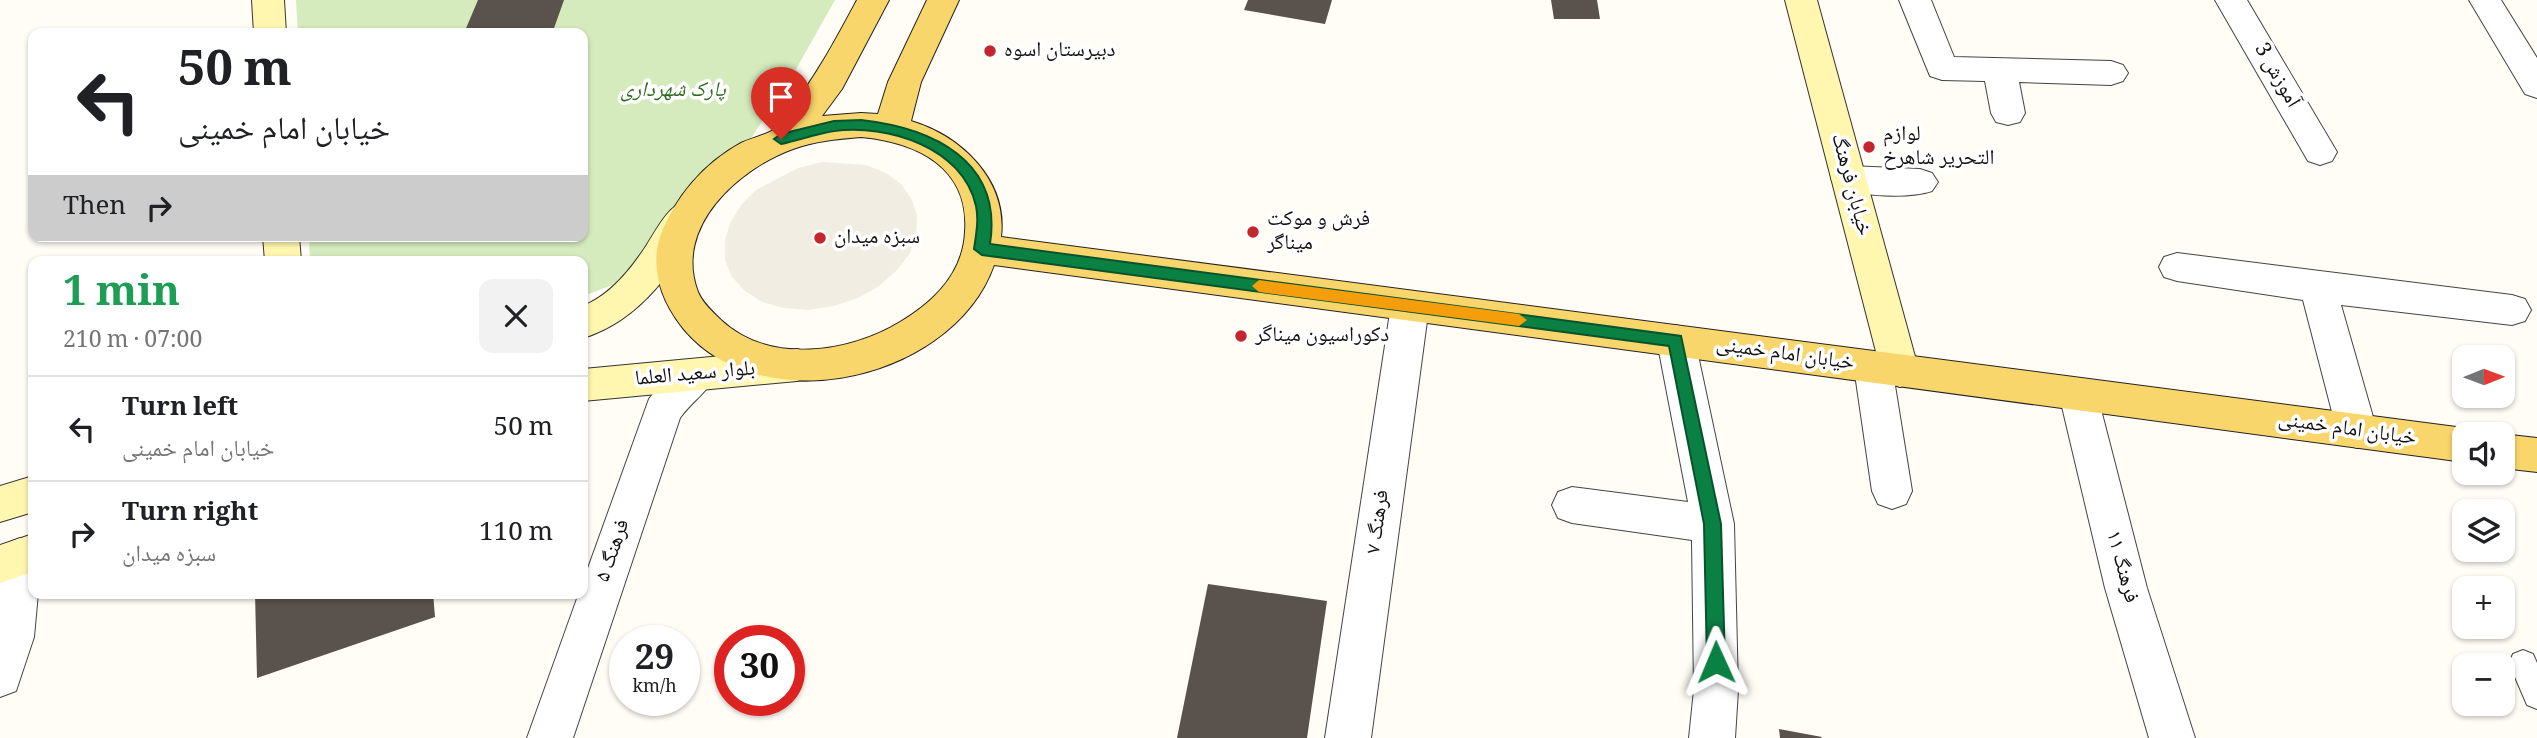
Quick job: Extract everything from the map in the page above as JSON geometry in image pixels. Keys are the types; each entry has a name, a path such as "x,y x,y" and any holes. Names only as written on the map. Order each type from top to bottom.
{"main road":[{"path":"268,0 270,28"},
{"path":"789,136 825,89 873,0"},
{"path":"894,129 892,116 898,97 943,0"},
{"name":"خیابان فرهنگ","path":"1801,0 1849,179 1886,369"},
{"path":"588,321 602,316 628,298 693,207 711,184 734,164 789,136 834,126 861,125 894,129 932,142 966,170 977,187 983,206 985,228 982,249 960,292 942,312 920,329 866,355 806,365 777,363 726,346 706,332 690,315 677,286 675,254 680,232 693,207"},
{"name":"خیابان امام خمینی","path":"982,249 2452,443"},
{"name":"بلوار سعید العلما","path":"588,385 806,365"},
{"path":"2515,452 2537,455"},
{"path":"0,504 28,496"}],"street":[{"path":"1915,0 1942,68 2112,73"},
{"name":"آموزش 3","path":"2231,0 2320,152"},
{"path":"2485,0 2537,86"},
{"path":"2000,70 2008,113"},
{"path":"1849,179 1920,182"},
{"path":"2177,267 2512,310"},
{"path":"2318,287 2357,431"},
{"name":"فرهنگ ۷","path":"1348,738 1410,306"},
{"path":"1676,341 1713,524 1716,690 1712,738"},
{"path":"1886,369 1892,491"},
{"name":"فرهنگ ۵","path":"550,738 663,411 679,388 697,375"},
{"name":"فرهنگ ۱۱","path":"2078,394 2126,589 2172,738"},
{"path":"1572,505 1713,524"},
{"path":"0,676 12,637 18,558"}],"lane":[{"path":"2523,663 2537,695"}],"green space":[{"name":"پارک شهرداری","path":"296,0 835,0 795,71 734,164 658,268 588,294 588,256 310,256 309,242 588,242 588,28 298,28"}],"shaded area":[{"name":"سبزه میدان","path":"822,162 866,165 886,173 901,184 911,198 917,215 916,234 910,253 897,270 879,286 858,298 834,306 808,310 784,308 762,302 745,291 732,277 725,260 725,241 730,223 741,205 756,190 798,168"}],"building":[{"path":"478,0 564,0 554,28 466,28"},
{"path":"1248,0 1332,0 1325,24 1244,10"},
{"path":"1551,0 1597,0 1600,19 1554,19"},
{"path":"1208,584 1327,601 1307,738 1177,738"},
{"path":"255,599 434,599 435,617 257,678"},
{"path":"1779,729 1822,737 1780,738"}],"slow traffic":[{"path":"1259,286 1519,320"}],"place":[{"name":"دبیرستان اسوه","path":"990,51"},
{"name":"لوازم التحریر شاهرخ","path":"1869,147"},
{"name":"فرش و موکت میناگر","path":"1253,232"},
{"name":"سبزه میدان","path":"820,238"},
{"name":"دکوراسیون میناگر","path":"1241,336"}],"route":[{"path":"781,139 834,126 861,125 894,129 932,142 950,154 966,170 977,187 983,206 985,228 982,249 1676,341 1713,524 1716,662"}]}
